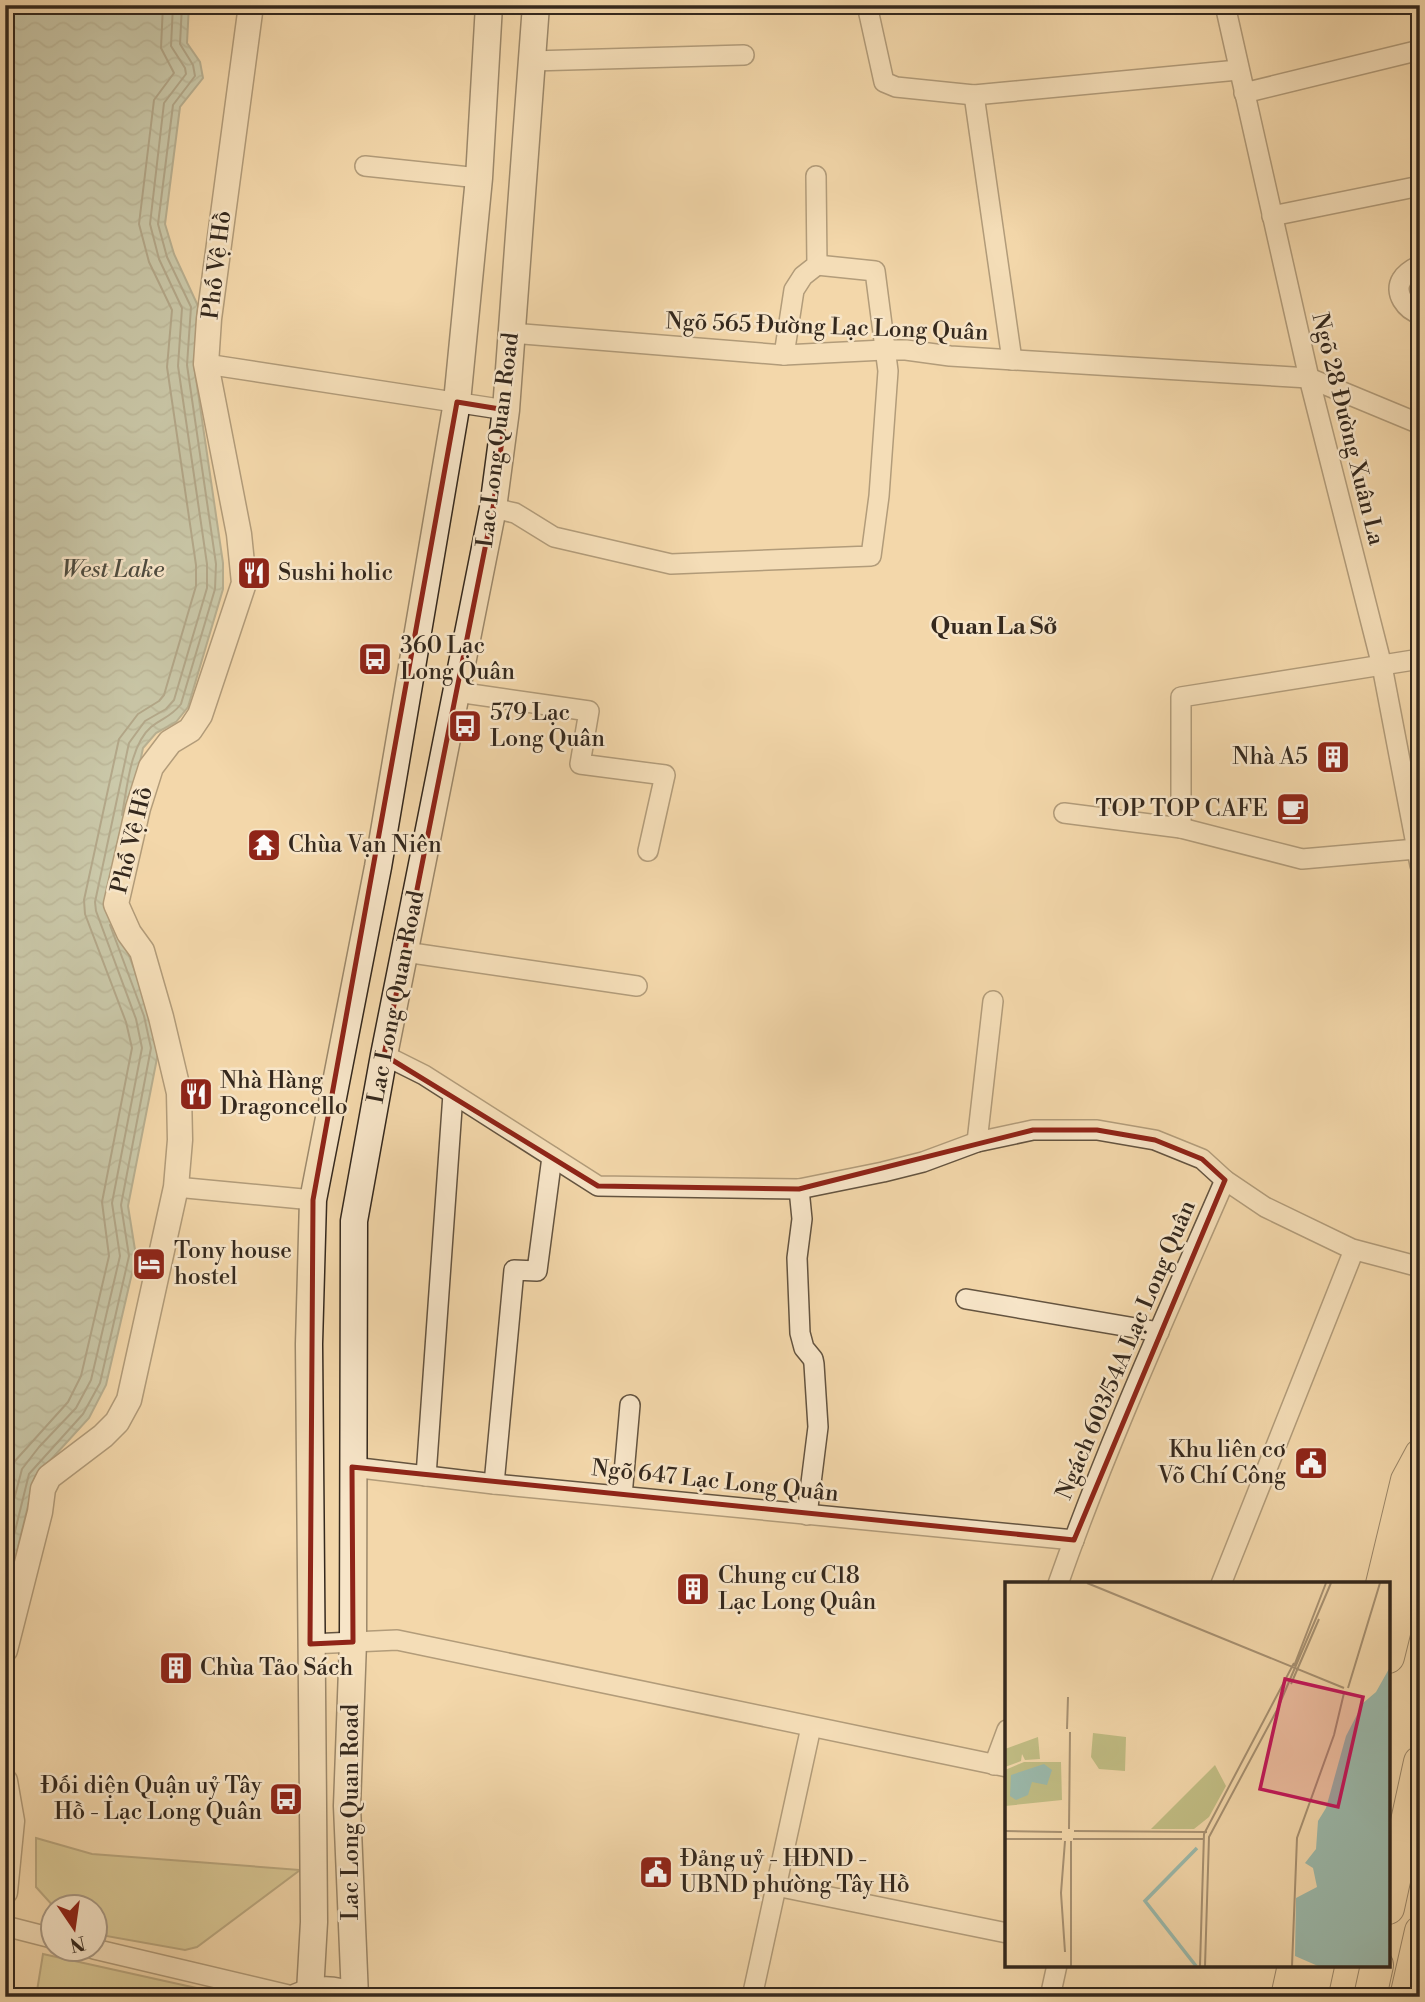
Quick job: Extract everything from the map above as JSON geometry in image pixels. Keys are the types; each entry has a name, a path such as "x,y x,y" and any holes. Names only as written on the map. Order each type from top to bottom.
{"highway":[{"path":"1390,1649 1420,1528"},
{"path":"1390,1899 1420,1762"},
{"path":"1311,1997 1318,1967"},
{"path":"1370,1997 1377,1967"}],"main road":[{"name":"Lac Long Quan Road","path":"301,1995 314,1907 309,1344 313,1200 378,867 457,402 479,178 489,5"},
{"name":"Lac Long Quan Road","path":"355,1997 346,1806 353,1642 354,1221 384,1055 493,508 506,410 536,5"},
{"path":"1381,1582 1406,1480 1420,1454"},
{"path":"1405,1997 1420,1931"},
{"path":"1286,1997 1293,1967"},
{"path":"301,1995 325,1989 341,1991 355,1997"}],"street":[{"name":"Phố Vệ Hồ","path":"5,1650 40,1512 43,1489 49,1477 117,1422 129,1400 176,1187 180,1140 179,1093 142,951 129,933 116,905 138,808 151,767 170,742 190,730 201,715 244,583 239,534 206,363 209,319 251,5"},
{"path":"867,5 884,82 896,87 974,95 1238,70"},
{"name":"Ngõ 28 Đường Xuân La","path":"1225,5 1308,378 1382,666 1418,857"},
{"path":"1244,93 1420,50"},
{"path":"532,61 744,55"},
{"path":"974,95 1012,360"},
{"path":"365,166 479,178"},
{"path":"816,176 817,265"},
{"path":"1272,216 1420,186"},
{"path":"493,508 515,513 554,537 671,564 871,556 879,496 888,371 876,271 817,265 803,276 794,290 784,355"},
{"path":"1420,265 1402,278 1399,288 1403,302 1413,312 1420,314"},
{"name":"Ngõ 565 Đường Lạc Long Quân","path":"511,333 784,355 884,350 1308,378 1420,424"},
{"path":"206,363 506,410"},
{"path":"1181,828 1181,697 1420,659"},
{"path":"457,692 589,711 580,764 665,775 649,851"},
{"path":"1064,813 1181,828 1302,859 1418,857"},
{"path":"405,952 637,986"},
{"path":"977,1142 993,1001"},
{"path":"384,1055 424,1075 598,1186 799,1189 923,1162 977,1142 1032,1130 1097,1130 1154,1140 1202,1158 1225,1180 1265,1207 1354,1250 1420,1267"},
{"path":"426,1476 453,1094"},
{"path":"494,1485 514,1270 537,1271 552,1157"},
{"name":"Ngách 603/54A Lạc Long Quân","path":"1064,1582 1074,1540 1225,1180"},
{"path":"176,1187 313,1200"},
{"path":"799,1189 802,1219 797,1258 800,1333 804,1348 814,1364 818,1427 807,1515"},
{"path":"1222,1582 1354,1250"},
{"path":"966,1299 1159,1332"},
{"path":"622,1496 630,1405"},
{"name":"Ngõ 647 Lạc Long Quân","path":"352,1467 494,1485 1074,1540"},
{"path":"310,1644 397,1640 1001,1766 1005,1742"},
{"path":"752,1997 811,1727"},
{"path":"5,1781 12,1821 5,1892"},
{"path":"776,1885 1005,1933"},
{"path":"5,1926 38,1934"},
{"path":"108,1952 301,1995"},
{"path":"1050,1997 1057,1967"}],"highlighted area":[{"path":"457,402 506,410 493,508 384,1055 598,1186 799,1189 1033,1130 1097,1130 1155,1140 1202,1159 1225,1180 1074,1540 352,1467 353,1642 310,1644 313,1200"}],"shaded area":[{"path":"36,1838 92,1854 300,1870 197,1947 185,1950 108,1936 108,1894 42,1894 36,1887"},
{"path":"41,1964 88,1964 237,1997 36,1997"}],"water":[{"name":"West Lake","path":"5,5 189,5 187,43 200,62 203,78 180,107 165,224 174,254 198,306 194,365 223,563 223,589 188,707 176,722 156,733 143,748 110,905 151,1014 159,1048 128,1206 136,1256 106,1385 89,1418 35,1477 5,1601"}],"place":[{"name":"Sushi holic","path":"254,573"},
{"name":"360 Lạc Long Quân","path":"375,659"},
{"name":"579 Lạc Long Quân","path":"465,726"},
{"name":"Nhà A5","path":"1333,757"},
{"name":"TOP TOP CAFE","path":"1293,809"},
{"name":"Chùa Vạn Niên","path":"264,845"},
{"name":"Nhà Hàng Dragoncello","path":"196,1094"},
{"name":"Tony house hostel","path":"149,1264"},
{"name":"Khu liên cơ Võ Chí Công","path":"1311,1463"},
{"name":"Chung cư C18 Lạc Long Quân","path":"693,1589"},
{"name":"Chùa Tảo Sách","path":"176,1668"},
{"name":"Đối diện Quận uỷ Tây Hồ - Lạc Long Quân","path":"286,1799"},
{"name":"Đảng uỷ - HĐND - UBND phường Tây Hồ","path":"656,1872"}],"district":[{"name":"Quan La Sở","path":"994,627"}]}
